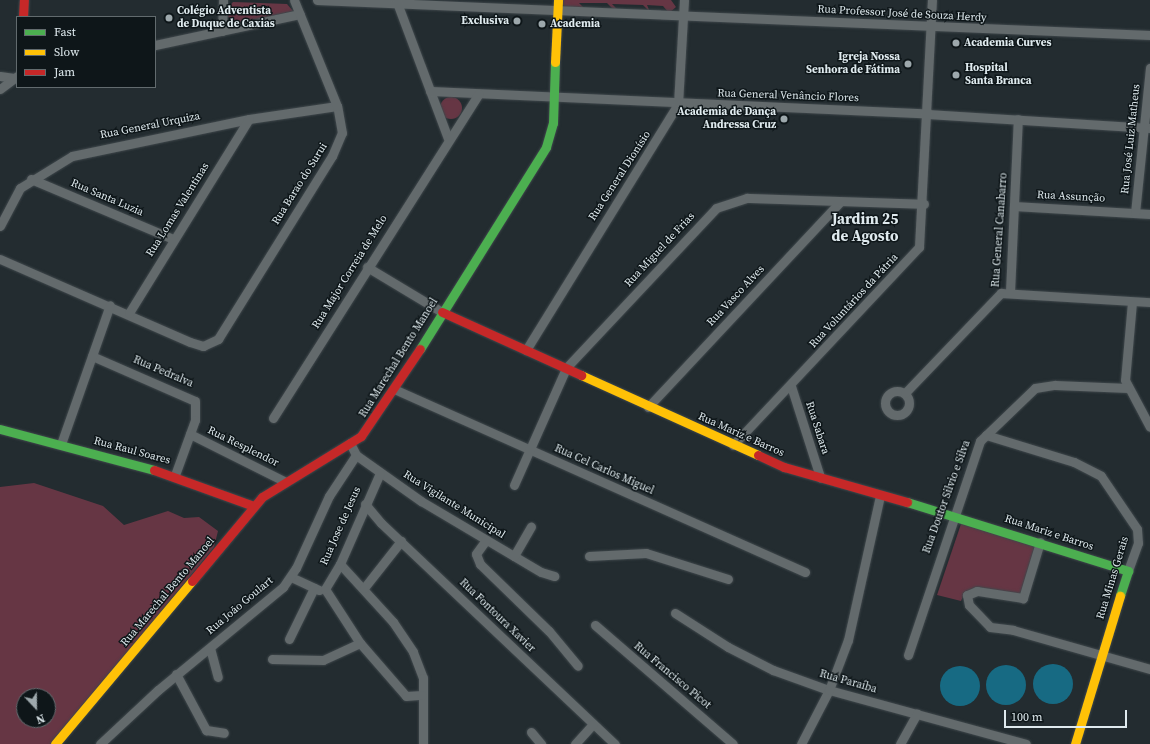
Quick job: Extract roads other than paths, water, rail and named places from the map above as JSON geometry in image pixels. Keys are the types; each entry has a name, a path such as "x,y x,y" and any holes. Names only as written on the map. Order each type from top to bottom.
{"street":[{"path":"23,16 24,0"},
{"path":"222,31 223,0"},
{"name":"Rua Barao do Surui","path":"129,313 203,346 218,339 339,144 341,120 337,106 294,0"},
{"name":"Rua Professor José de Souza Herdy","path":"316,0 396,2 683,17 1150,36"},
{"name":"Rua Marechal Bento Manoel","path":"55,744 254,506 284,481 365,433 546,147 554,99 558,0"},
{"name":"Rua General Dionísio","path":"526,350 678,104 684,0"},
{"name":"Rua Voluntários da Pátria","path":"733,445 914,254 921,241 924,204 932,0"},
{"path":"396,2 448,138"},
{"path":"156,45 300,14"},
{"name":"Rua José Luiz Matheus","path":"1135,213 1147,127 1150,68"},
{"path":"0,76 16,77"},
{"path":"0,89 16,77"},
{"name":"Rua General Venâncio Flores","path":"430,91 554,99 928,114 1147,127"},
{"name":"Rua Major Correia de Melo","path":"273,418 448,138 479,94"},
{"name":"Rua General Urquiza","path":"0,226 11,200 31,179 54,164 94,149 249,119 337,106"},
{"name":"Rua Lomas Valentinas","path":"129,313 173,239 249,119"},
{"name":"Rua General Canabarro","path":"905,393 995,298 1010,292 1018,119"},
{"name":"Rua Santa Luzia","path":"31,179 173,239"},
{"name":"Rua Miguel de Frias","path":"514,485 566,368 725,202 747,198 924,204"},
{"name":"Rua Vasco Alves","path":"648,407 840,202"},
{"name":"Rua Assunção","path":"1014,206 1150,214"},
{"path":"0,259 129,313"},
{"name":"Rua Mariz e Barros","path":"367,267 442,312 648,407 784,467 880,496 952,515 1128,571"},
{"path":"1010,292 1132,302 1150,302"},
{"path":"1132,302 1125,373 1128,388 1150,427"},
{"path":"61,444 110,305"},
{"name":"Rua Pedralva","path":"92,356 192,398 197,411 174,475"},
{"name":"Rua Doutor Silvio e Silva","path":"908,655 952,515 976,447 986,435 1035,388 1055,385 1128,388"},
{"name":"Rua Sabara","path":"790,386 820,477"},
{"name":"Rua Cel Carlos Miguel","path":"394,389 805,572"},
{"name":"Rua Raul Soares","path":"0,429 174,475 254,506"},
{"name":"Rua Resplendor","path":"190,434 284,481"},
{"name":"Rua Minas Gerais","path":"986,435 1074,462 1101,476 1137,529 1138,543 1101,656 1075,744"},
{"name":"Rua Vigilante Municipal","path":"350,443 356,455 380,473 486,540 554,576"},
{"name":"Rua Joāo Goulart","path":"100,744 176,674 267,602 291,577 329,496 356,455"},
{"name":"Rua Jose de Jesus","path":"325,589 340,564 365,504 380,473"},
{"path":"801,744 829,690 854,620 880,496"},
{"name":"Rua Fontoura Xavier","path":"365,504 401,541 615,744"},
{"path":"514,556 531,526"},
{"path":"486,540 476,554 480,564 549,631 578,666"},
{"path":"364,588 401,541"},
{"path":"1040,542 1023,598 977,591 967,595 967,602 990,627 1014,630 1150,669"},
{"path":"589,556 646,553 728,579"},
{"path":"340,564 364,588 413,652 423,678 423,744"},
{"path":"291,577 314,588 325,589 360,643 406,696 422,695"},
{"path":"289,639 314,588"},
{"name":"Rua Paraíba","path":"675,613 759,664 829,690 1026,744"},
{"name":"Rua Francisco Picot","path":"595,625 733,744"},
{"path":"272,659 323,660 360,643"},
{"path":"210,648 218,677"},
{"path":"176,674 206,730 213,734 224,733"},
{"path":"900,744 917,713"},
{"path":"575,744 593,724"},
{"path":"531,732 541,744"}],"water":[{"path":"1057,664 1064,667 1070,673 1073,684 1072,692 1064,701 1057,704 1049,704 1042,701 1034,692 1033,680 1036,673 1045,665"},
{"path":"1010,665 1017,668 1023,674 1026,685 1025,693 1017,702 1010,705 1002,705 995,702 987,693 986,681 989,674 998,666"},
{"path":"964,666 971,669 977,675 980,686 979,694 971,703 964,706 956,706 949,703 941,694 940,682 943,675 952,667"}],"place":[{"name":"Colégio Adventista de Duque de Caxias","path":"169,18"},
{"name":"Exclusiva","path":"517,21"},
{"name":"Academia","path":"542,24"},
{"name":"Academia Curves","path":"956,43"},
{"name":"Igreja Nossa Senhora de Fátima","path":"908,64"},
{"name":"Hospital Santa Branca","path":"956,75"},
{"name":"Academia de Dança Andressa Cruz","path":"784,119"}],"district":[{"name":"Jardim 25 de Agosto","path":"865,226"}]}
